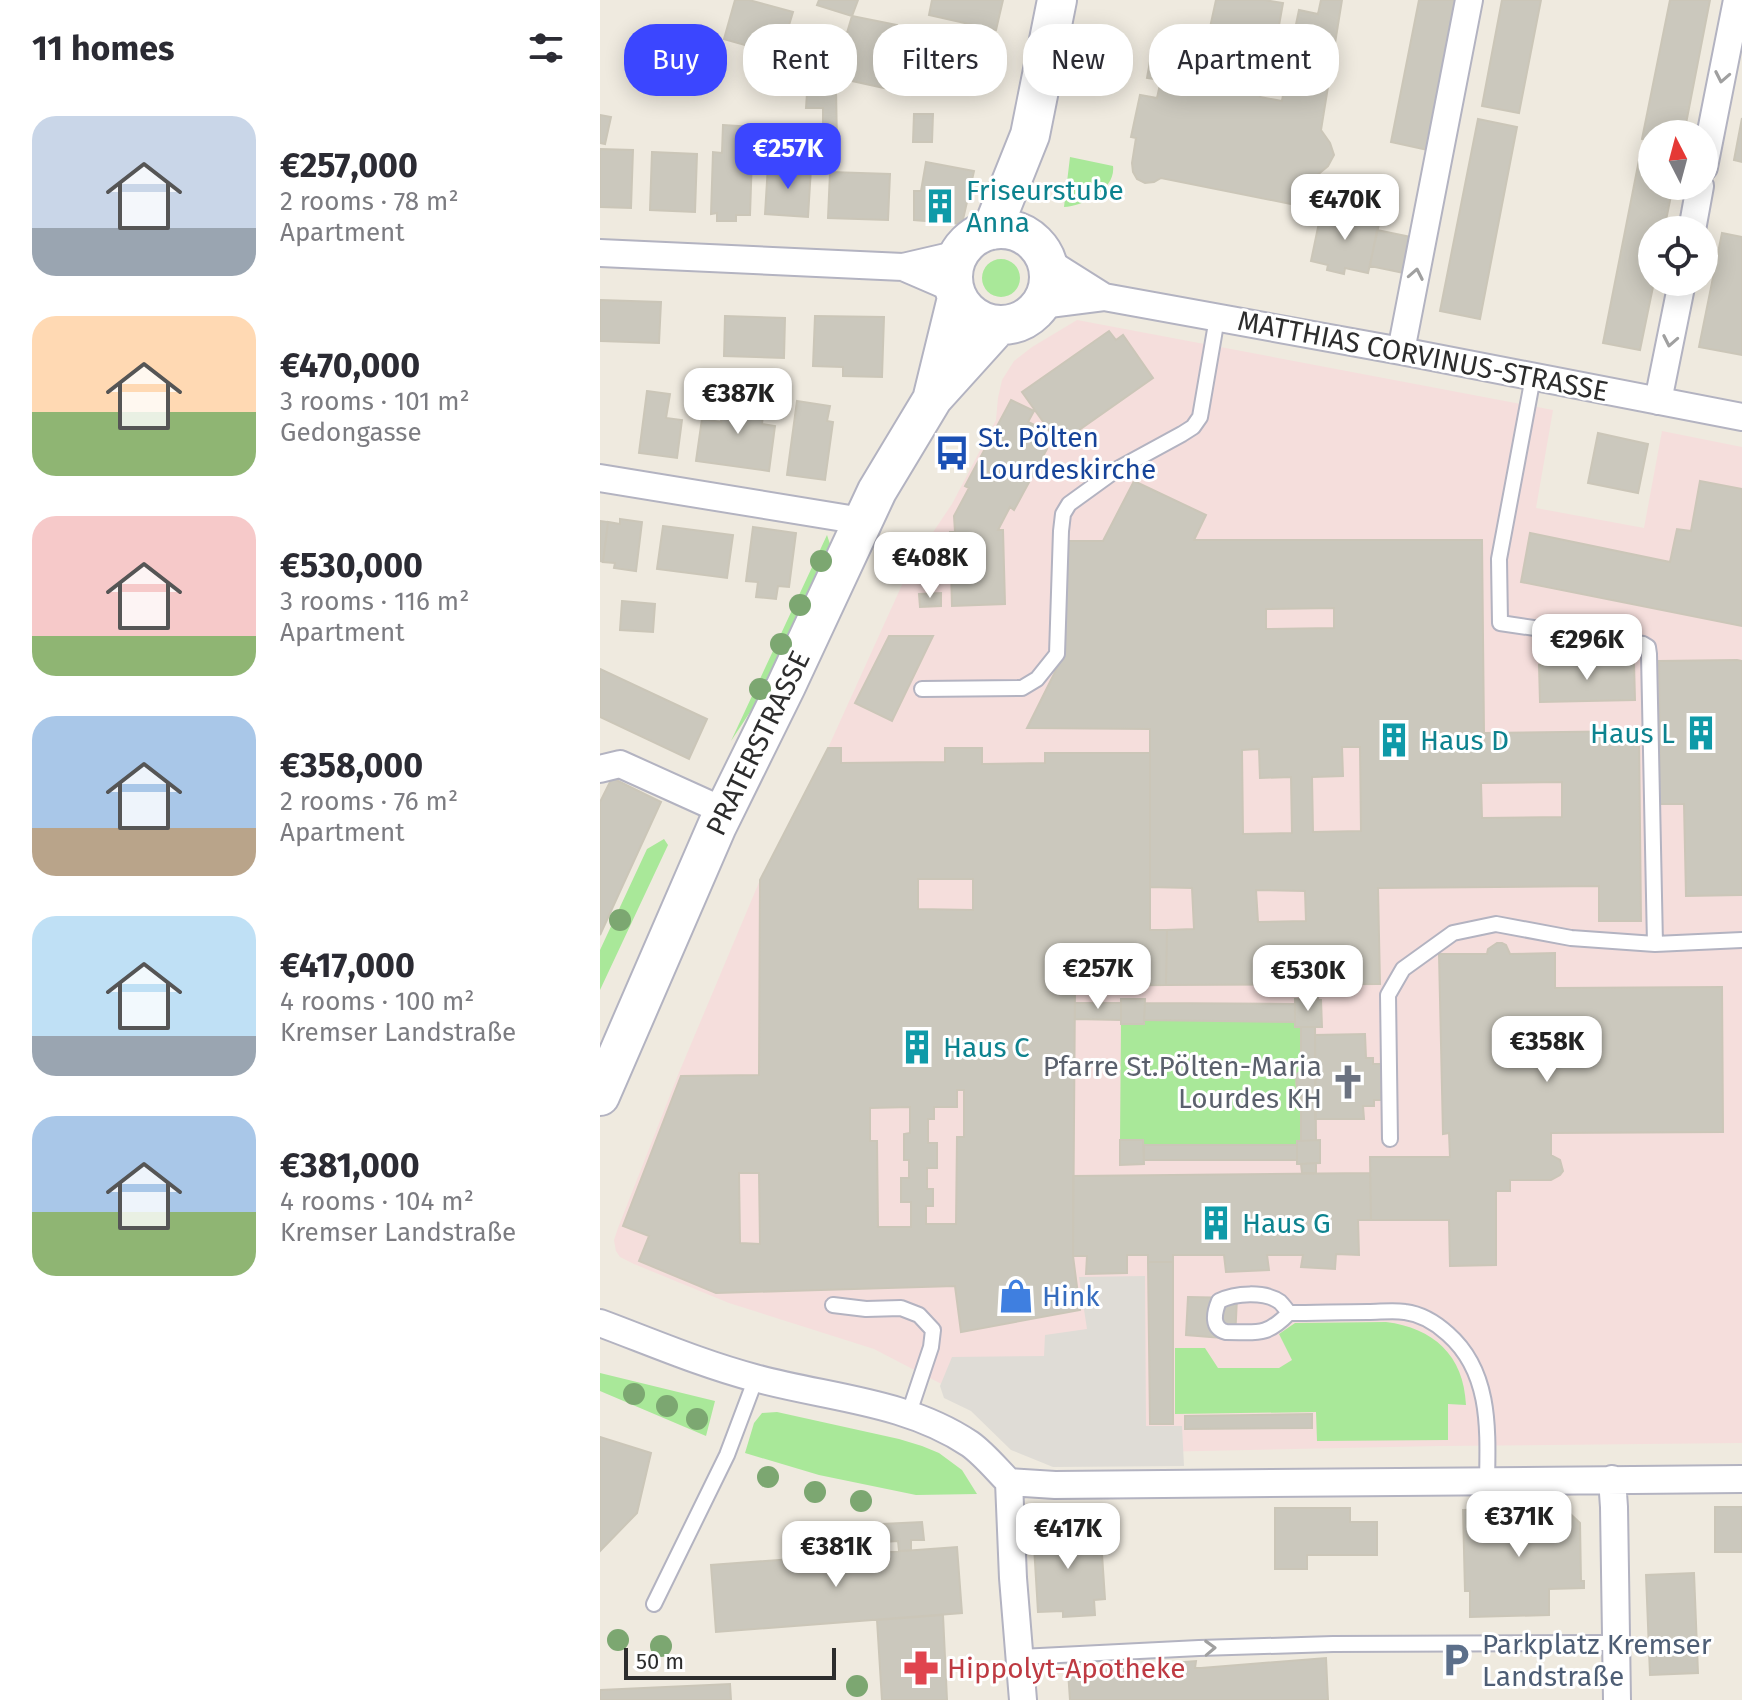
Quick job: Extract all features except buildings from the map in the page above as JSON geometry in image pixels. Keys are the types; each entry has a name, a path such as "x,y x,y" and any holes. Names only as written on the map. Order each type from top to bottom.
{"main road":[{"path":"992,230 1030,135 1057,0"},
{"path":"1030,135 1033,206 1040,251 1049,273 1049,286 1041,305 1027,318 1009,325 988,324 970,314 957,280 972,238 992,230 1013,230 1040,251"},
{"name":"PRATERSTRASSE","path":"933,398 957,280"},
{"name":"PRATERSTRASSE","path":"600,1096 724,811 877,491 933,398 999,325"}],"street":[{"path":"1401,351 1469,0"},
{"path":"1713,120 1737,0"},
{"name":"MATTHIAS CORVINUS-STRASSE","path":"1040,251 1104,297"},
{"path":"600,253 903,267 957,280"},
{"path":"1658,401 1679,296"},
{"name":"MATTHIAS CORVINUS-STRASSE","path":"1041,305 1104,297 1742,417"},
{"path":"600,478 862,521"},
{"path":"600,769 620,764 724,811"},
{"path":"600,1323 756,1378 909,1413 972,1446 1009,1482 1070,1485 1742,1479"},
{"path":"1612,1479 1617,1700"},
{"path":"1009,1482 1023,1700"}],"lane":[{"path":"922,689 1022,688 1037,679 1057,654 1063,514 1069,504 1116,470 1193,427 1200,417 1217,318"},
{"path":"1533,377 1499,559 1500,623 1648,647 1655,944"},
{"path":"1390,1139 1388,995 1403,969 1453,933 1496,924 1571,938 1655,944 1742,940"},
{"path":"1289,1313 1278,1301 1266,1296 1229,1296 1219,1301 1214,1311 1215,1324 1226,1332 1264,1332 1289,1313 1403,1311 1429,1320 1443,1329 1469,1357 1481,1386 1487,1422 1487,1482"},
{"path":"833,1305 866,1309 901,1308 919,1315 933,1330 931,1347 909,1413"},
{"path":"654,1604 727,1455 756,1378"},
{"path":"1020,1657 1333,1644 1615,1643"}],"shaded area":[{"path":"1077,320 1553,410 1536,508 1644,528 1662,431 1742,447 1742,1443 1057,1454 980,1404 874,1349 729,1303 634,1264 620,1257 616,1251 614,1240 618,1228 760,880 828,748 911,565 952,504 996,420 1002,380 1014,361"},
{"path":"1145,1276 1146,1426 1182,1426 1184,1466 1053,1467 1011,1450 971,1411 944,1398 940,1386 952,1357 1044,1356 1045,1335 1087,1329 1079,1277"}],"green space":[{"path":"1070,157 1113,166 1113,174 1097,195 1064,207"},
{"path":"1001,259 1015,264 1020,278 1015,292 1001,297 987,292 982,278 987,264"},
{"path":"827,535 832,550 769,683 731,741"},
{"path":"664,839 668,845 600,990 600,950 647,849"},
{"path":"1144,1020 1295,1022 1301,1027 1301,1073 1296,1078 1296,1089 1301,1094 1301,1141 1297,1141 1297,1145 1144,1145 1143,1140 1120,1140 1121,1024 1144,1024"},
{"path":"1386,1322 1418,1330 1443,1347 1452,1358 1464,1387 1466,1405 1448,1404 1448,1440 1317,1441 1316,1412 1175,1414 1175,1348 1205,1348 1218,1368 1279,1368 1292,1360 1279,1334 1295,1323"},
{"path":"600,1373 715,1401 706,1436 600,1391"},
{"path":"777,1412 922,1446 939,1453 962,1470 977,1494 916,1495 819,1475 745,1453 754,1423 762,1413"}],"place":[{"name":"Friseurstube Anna","path":"940,206"},
{"name":"St. Pölten Lourdeskirche","path":"952,453"},
{"name":"Haus L","path":"1701,733"},
{"name":"Haus D","path":"1394,740"},
{"name":"Haus C","path":"917,1047"},
{"name":"Pfarre St.Pölten-Maria Lourdes KH","path":"1348,1082"},
{"name":"Haus G","path":"1216,1223"},
{"name":"Hink","path":"1016,1296"},
{"name":"Parkplatz Kremser Landstraße","path":"1456,1660"},
{"name":"Hippolyt-Apotheke","path":"921,1668"}]}
